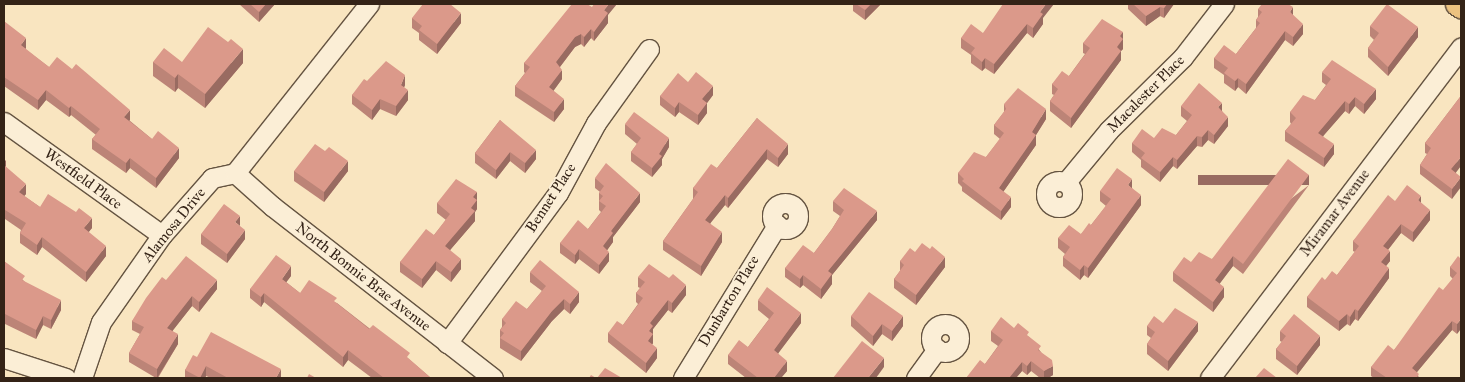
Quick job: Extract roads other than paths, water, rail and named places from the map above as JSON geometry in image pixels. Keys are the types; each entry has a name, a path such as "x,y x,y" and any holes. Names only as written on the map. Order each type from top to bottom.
{"street":[{"path":"235,173 369,4"},
{"name":"Macalester Place","path":"1066,182 1109,130 1183,57 1224,4"},
{"name":"Miramar Avenue","path":"1210,378 1461,47"},
{"name":"Bennet Place","path":"447,343 558,193 596,123 649,49"},
{"name":"Westfield Place","path":"4,122 162,235"},
{"name":"Alamosa Drive","path":"82,378 101,322 162,235 212,178 235,173"},
{"name":"North Bonnie Brae Avenue","path":"235,173 272,206 493,378"},
{"name":"Dunbarton Place","path":"683,378 777,225"},
{"path":"916,378 937,350"},
{"path":"4,358 66,378"}]}
